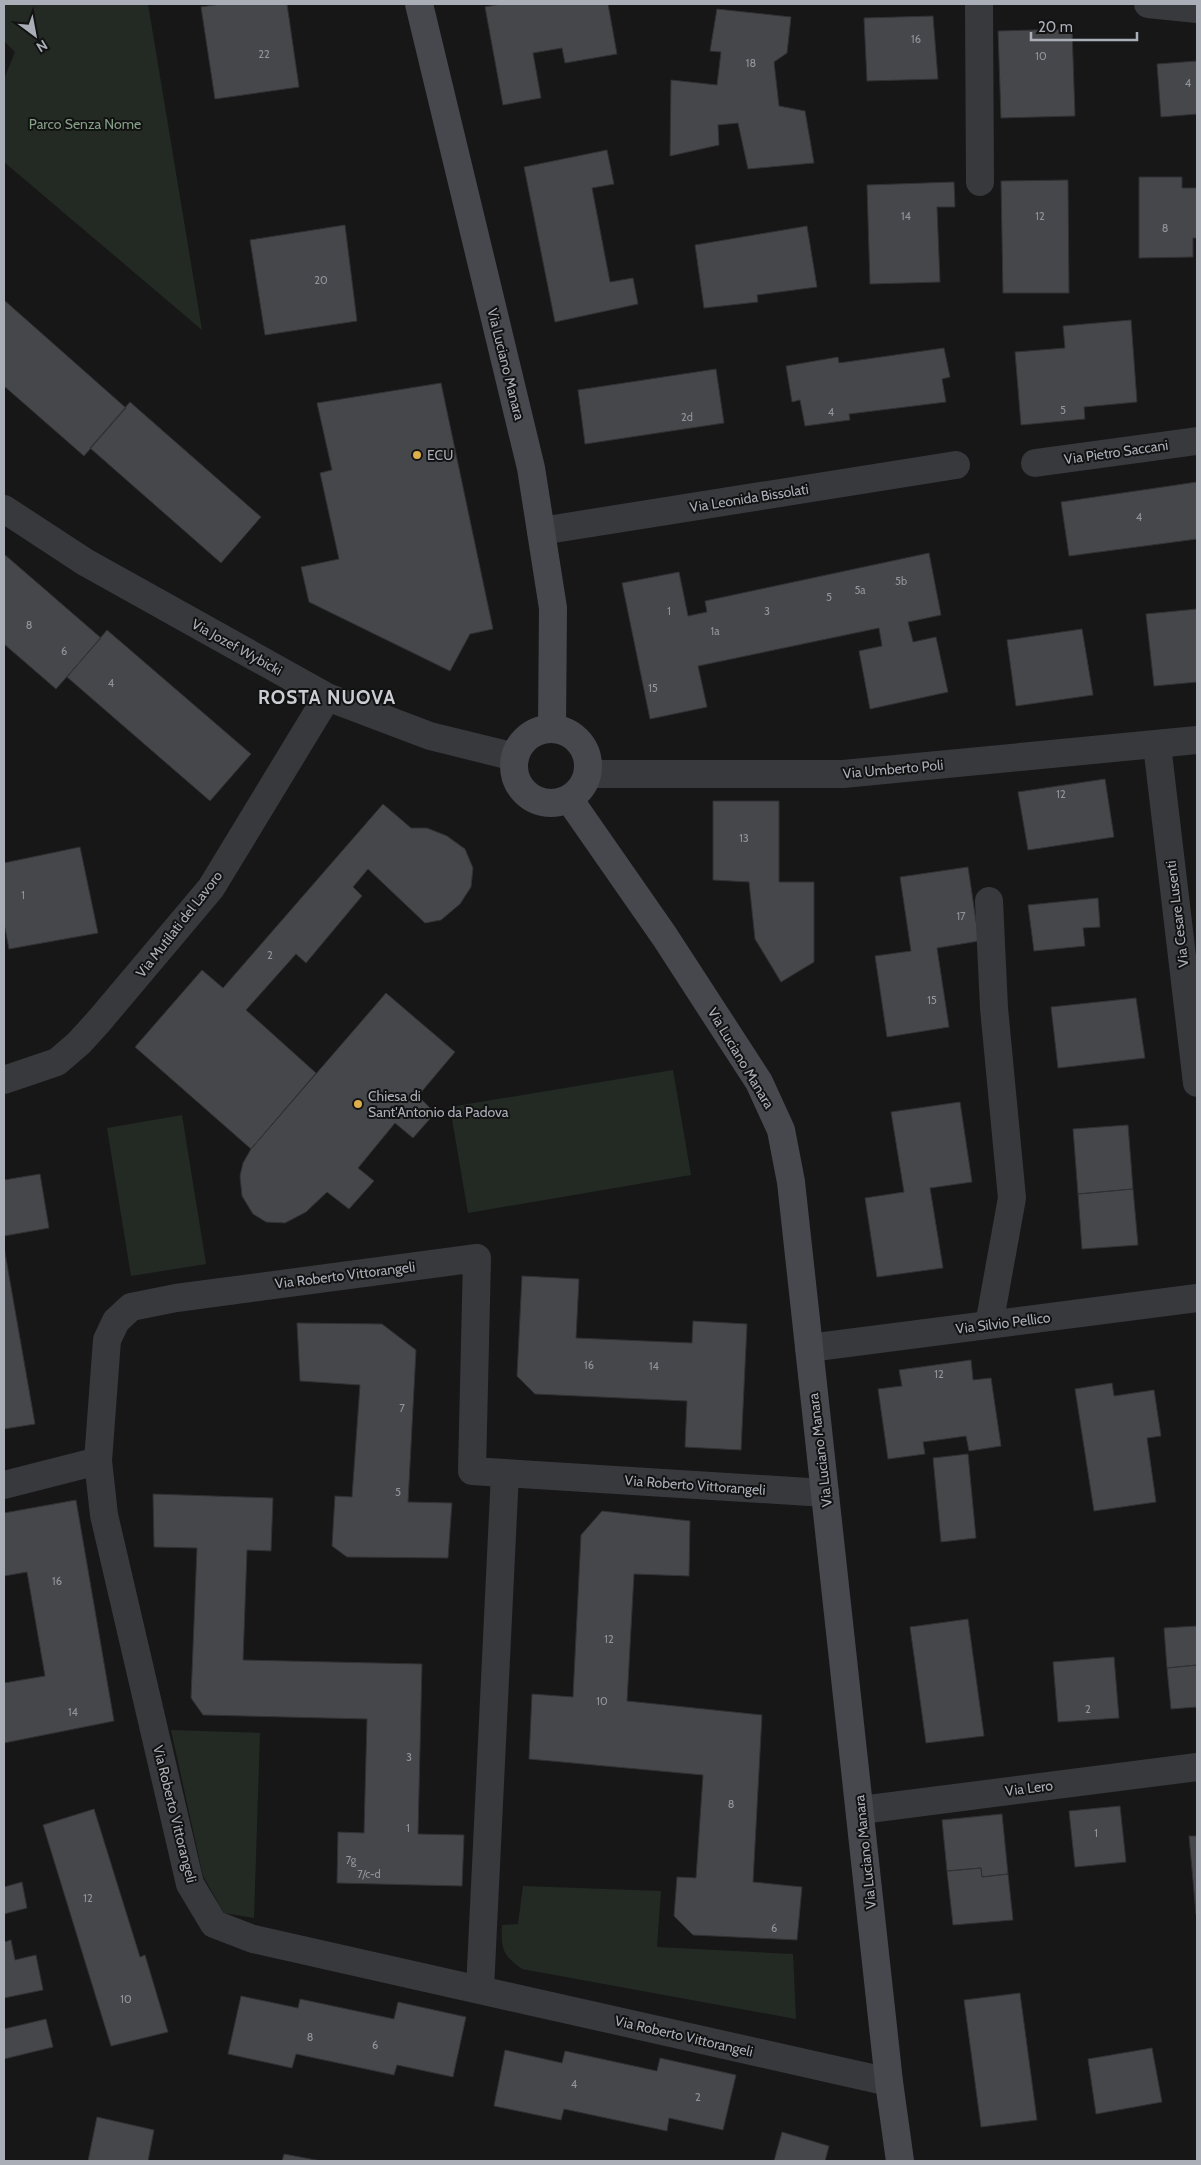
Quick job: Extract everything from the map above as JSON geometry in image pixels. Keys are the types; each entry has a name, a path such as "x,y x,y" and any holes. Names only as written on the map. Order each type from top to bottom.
{"street":[{"name":"Via Luciano Manara","path":"419,4 532,468 553,608 552,729"},
{"path":"979,4 980,182"},
{"path":"1148,4 1197,9"},
{"name":"Via Pietro Saccani","path":"1035,463 1197,441"},
{"name":"Via Leonida Bissolati","path":"541,531 956,465"},
{"name":"Via Jozef Wybicki","path":"4,509 85,562 327,697 430,736 515,757"},
{"name":"Via Mutilati del Lavoro","path":"4,1080 57,1062 79,1044 100,1022 211,888 327,697"},
{"path":"552,729 563,730 581,743 589,763 588,774 578,793 558,804 545,804 528,795 517,781 514,769 515,757 520,745 529,736 540,731 552,729"},
{"name":"Via Umberto Poli","path":"588,774 843,774 1197,740"},
{"name":"Via Cesare Lusenti","path":"1157,745 1197,1083"},
{"name":"Via Luciano Manara","path":"569,799 712,1008 759,1082 780,1130 792,1182 889,2082 900,2161"},
{"path":"989,1325 1012,1198 994,1008 990,901"},
{"name":"Via Roberto Vittorangeli","path":"826,1493 472,1471 477,1258 176,1298 131,1307 116,1321 107,1340 98,1461 104,1515 190,1884 214,1924 253,1939 889,2082"},
{"name":"Via Silvio Pellico","path":"809,1348 1197,1298"},
{"path":"4,1485 98,1461"},
{"path":"480,1989 505,1473"},
{"name":"Via Lero","path":"861,1810 1197,1767"}],"green space":[{"name":"Parco Senza Nome","path":"4,4 148,4 202,330 4,162 4,79 15,52 4,41"},
{"path":"673,1070 691,1175 468,1213 450,1107"},
{"path":"182,1115 206,1264 131,1276 107,1128"},
{"path":"171,1730 260,1733 254,1918 224,1913 203,1876"},
{"path":"523,1886 661,1891 657,1947 793,1954 796,2019 522,1969 510,1959 504,1950 502,1925 518,1924"}],"building":[{"path":"221,4 287,4 299,87 215,99 201,7"},
{"path":"501,4 608,4 617,54 565,63 562,48 533,53 541,98 503,105 485,7"},
{"path":"717,9 791,17 787,53 774,62 779,106 805,111 814,163 748,169 738,123 718,125 719,145 670,156 671,80 717,85 721,52 710,51"},
{"path":"933,16 938,79 867,81 864,18"},
{"path":"1072,29 1075,116 1001,118 998,31"},
{"path":"1197,61 1197,114 1161,117 1157,64"},
{"path":"607,150 614,184 592,188 610,282 633,278 638,304 555,322 524,167"},
{"path":"1139,177 1182,177 1182,188 1197,188 1197,238 1193,238 1193,257 1139,258"},
{"path":"1068,180 1069,293 1003,293 1001,181"},
{"path":"954,182 955,207 937,207 940,282 870,284 867,185"},
{"path":"345,225 357,321 265,335 250,240"},
{"path":"807,226 817,287 757,295 758,302 704,308 695,245"},
{"path":"4,300 126,408 84,456 4,386"},
{"path":"1131,320 1137,402 1084,407 1085,419 1021,425 1015,352 1065,348 1063,326"},
{"path":"944,348 950,377 942,379 946,402 849,414 850,420 805,426 800,400 792,402 786,366 838,357 839,363"},
{"path":"716,369 724,423 585,444 578,390"},
{"path":"441,383 493,629 470,634 450,671 309,602 301,567 339,559 320,473 332,470 317,403"},
{"path":"130,402 261,517 221,563 90,448"},
{"path":"1197,482 1197,539 1069,556 1061,502"},
{"path":"929,553 941,615 908,622 913,642 936,637 948,692 870,709 859,651 882,646 879,628 698,666 707,707 650,719 622,583 679,572 688,616 707,612 705,601"},
{"path":"4,554 101,638 56,689 4,644"},
{"path":"1197,609 1197,682 1154,686 1146,614"},
{"path":"1082,629 1093,695 1016,706 1007,640"},
{"path":"107,630 251,754 210,801 67,677"},
{"path":"1105,779 1114,837 1028,850 1018,792"},
{"path":"713,801 779,801 779,882 814,882 814,962 781,982 755,939 749,882 713,880"},
{"path":"383,804 411,828 427,828 447,836 465,849 473,868 471,887 460,904 441,920 425,923 368,869 353,887 362,896 306,963 296,954 246,1010 316,1073 251,1149 135,1047 202,970 223,988"},
{"path":"80,847 98,933 9,949 4,923 4,863"},
{"path":"968,867 979,941 937,948 949,1027 887,1037 875,956 911,951 900,877"},
{"path":"1098,898 1100,927 1083,928 1085,946 1034,951 1028,905"},
{"name":"Chiesa di Sant'Antonio da Padova","path":"386,993 455,1052 418,1096 435,1113 413,1138 395,1123 358,1168 374,1181 349,1209 327,1192 306,1212 285,1223 266,1222 253,1214 242,1196 240,1176 243,1163 251,1149"},
{"path":"1136,998 1145,1058 1058,1068 1051,1007"},
{"path":"960,1102 972,1182 930,1188 943,1268 877,1277 865,1198 904,1192 891,1112"},
{"path":"1128,1125 1133,1189 1078,1194 1073,1129"},
{"path":"40,1174 49,1228 4,1236 4,1180"},
{"path":"1133,1189 1138,1245 1082,1249 1078,1194"},
{"path":"4,1247 35,1424 4,1429"},
{"path":"522,1276 579,1279 576,1338 692,1343 693,1321 747,1324 741,1450 685,1447 687,1401 535,1394 517,1376"},
{"path":"297,1323 382,1324 416,1350 408,1502 452,1503 448,1558 347,1557 332,1546 335,1496 352,1497 360,1385 300,1381"},
{"path":"971,1360 973,1380 991,1378 1001,1446 969,1451 966,1436 923,1442 925,1454 888,1459 878,1389 902,1386 899,1370"},
{"path":"1112,1383 1114,1396 1154,1390 1161,1436 1147,1438 1156,1502 1094,1511 1075,1389"},
{"path":"968,1454 976,1538 941,1542 933,1458"},
{"path":"153,1494 273,1498 271,1551 247,1550 243,1660 422,1664 418,1834 464,1835 462,1886 337,1883 338,1832 364,1833 367,1719 203,1715 191,1698 197,1548 154,1547"},
{"path":"76,1500 114,1721 4,1743 4,1683 45,1676 27,1572 4,1576 4,1513"},
{"path":"602,1511 690,1521 689,1576 634,1574 627,1701 762,1715 753,1882 802,1887 797,1940 693,1935 674,1916 677,1877 696,1878 703,1775 529,1759 532,1694 573,1697 581,1535"},
{"path":"968,1619 984,1736 926,1743 910,1627"},
{"path":"1197,1626 1197,1665 1167,1668 1164,1628"},
{"path":"1114,1657 1119,1718 1058,1722 1053,1662"},
{"path":"1197,1665 1197,1707 1171,1709 1167,1668"},
{"path":"1120,1806 1126,1862 1075,1867 1069,1811"},
{"path":"94,1809 140,1957 145,1955 168,2032 111,2046 43,1825"},
{"path":"1002,1814 1008,1874 982,1877 981,1868 947,1871 942,1820"},
{"path":"1189,1836 1197,1836 1196,1914"},
{"path":"981,1868 982,1877 1008,1874 1013,1920 953,1925 947,1871"},
{"path":"22,1882 27,1908 4,1914 4,1887"},
{"path":"11,1940 15,1960 36,1955 43,1990 4,1998 4,1942"},
{"path":"1020,1993 1037,2120 981,2127 964,2000"},
{"path":"241,1996 298,2008 300,1999 394,2019 398,2002 466,2017 453,2077 397,2065 394,2075 296,2054 292,2068 228,2054"},
{"path":"46,2019 53,2047 4,2059 4,2029"},
{"path":"1152,2048 1162,2102 1096,2114 1088,2059"},
{"path":"505,2050 562,2063 565,2051 657,2071 660,2058 736,2075 723,2130 669,2118 667,2131 564,2109 561,2120 494,2106"},
{"path":"97,2117 154,2130 148,2161 88,2161"},
{"path":"782,2132 829,2146 825,2161 774,2161"},
{"path":"284,2154 321,2161 282,2161"}],"place":[{"name":"ECU","path":"417,455"},
{"name":"Chiesa di Sant'Antonio da Padova","path":"358,1104"}],"district":[{"name":"ROSTA NUOVA","path":"327,697"}]}
